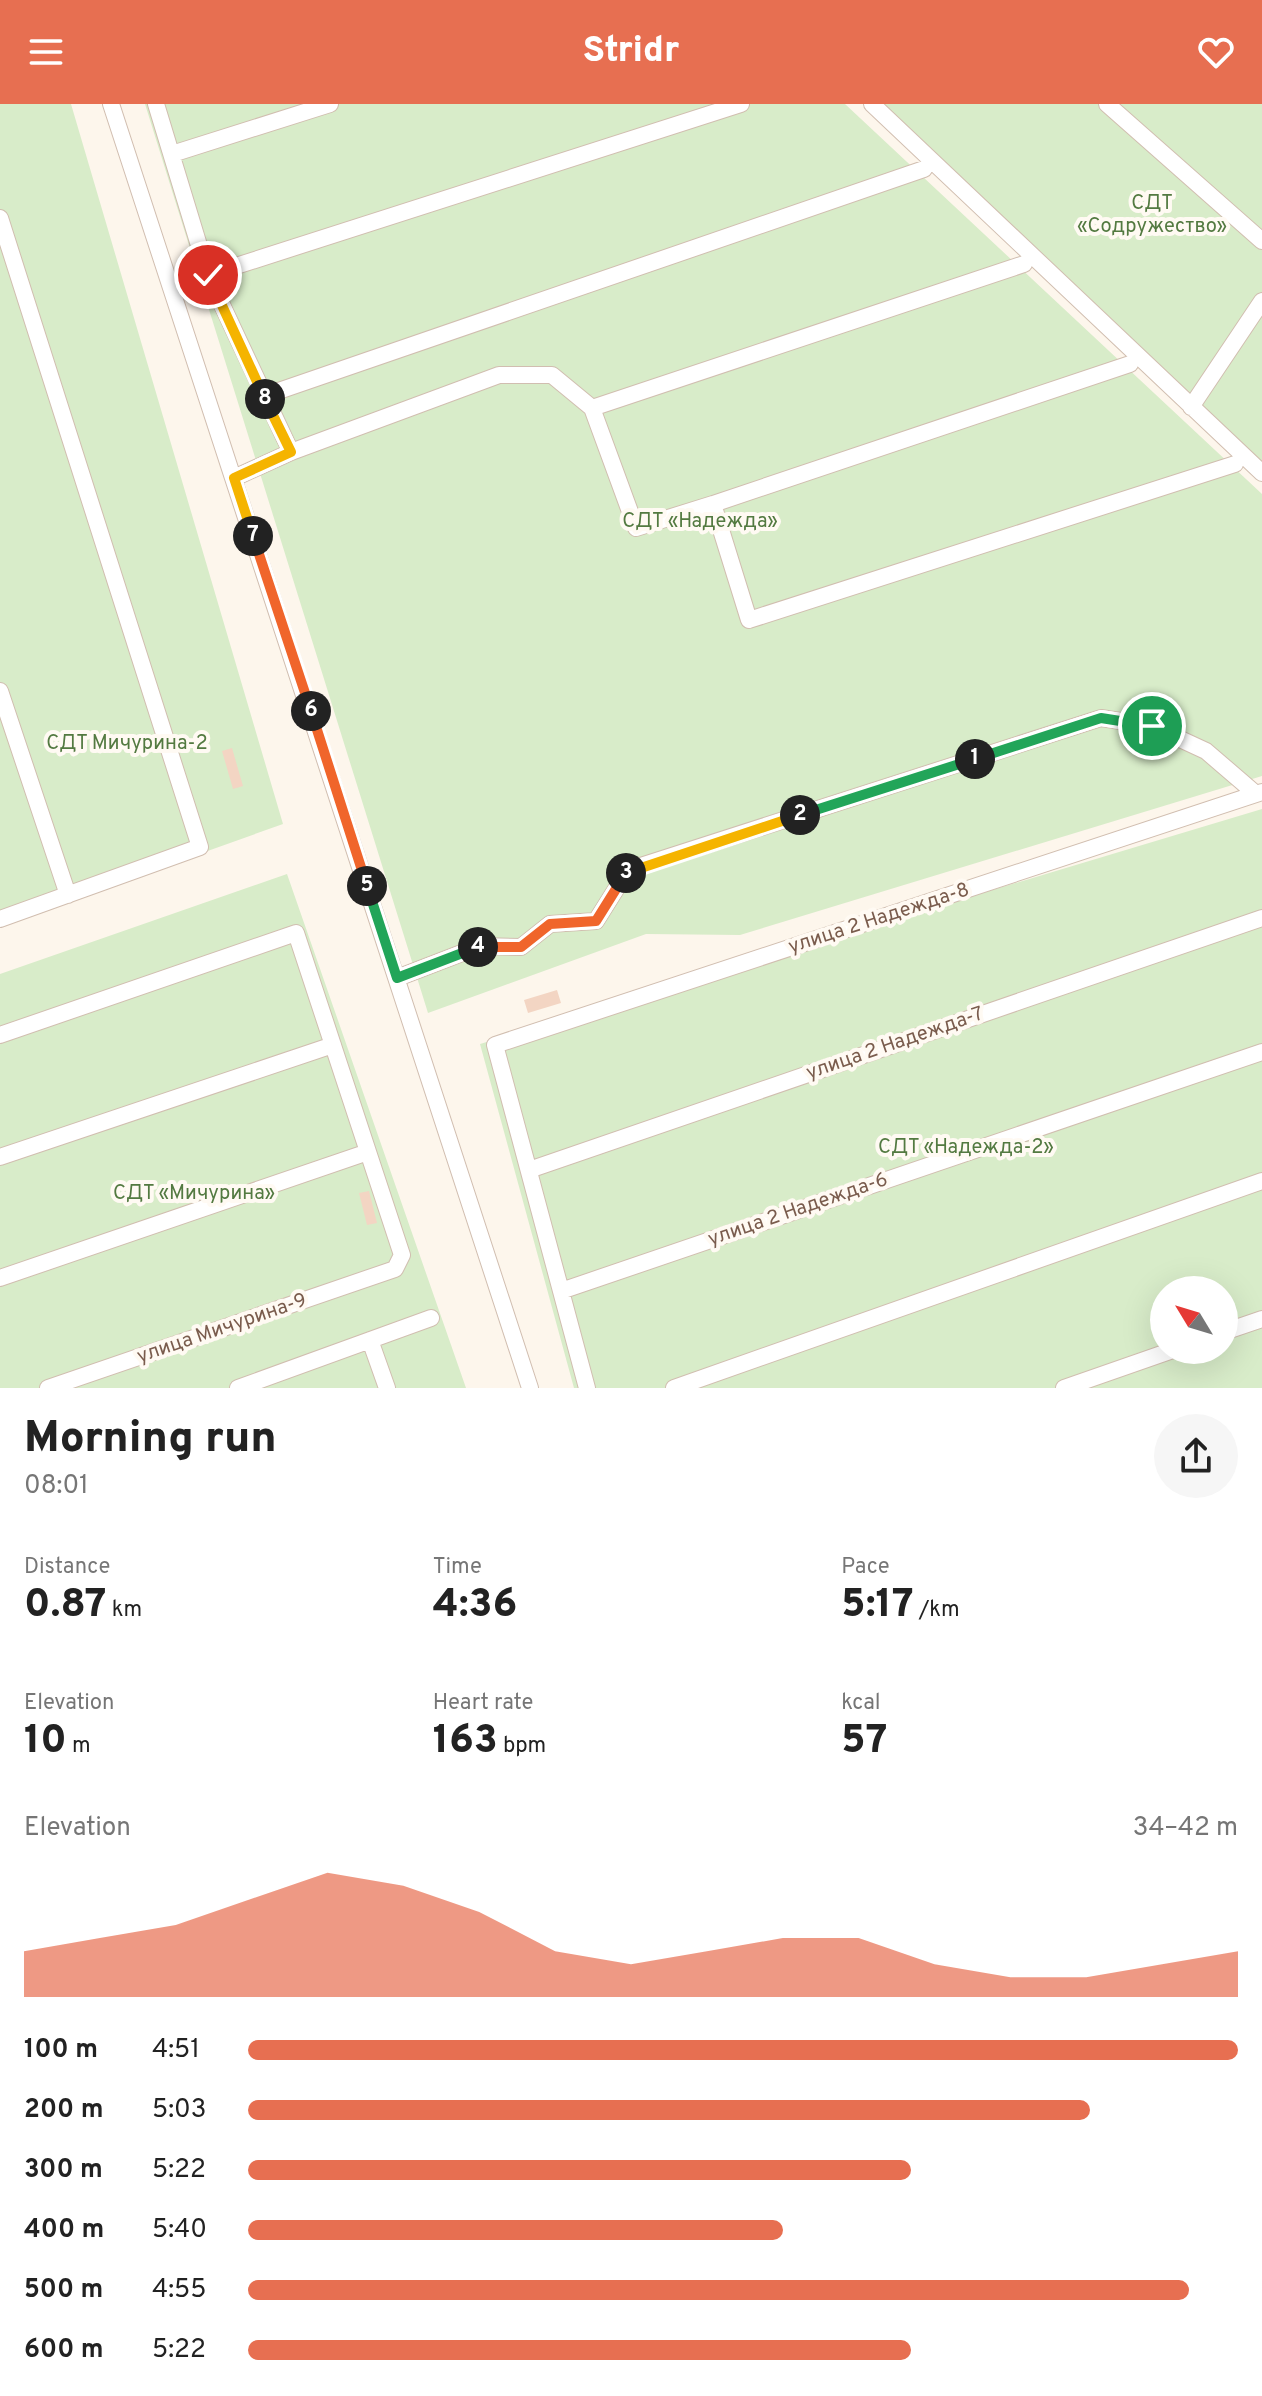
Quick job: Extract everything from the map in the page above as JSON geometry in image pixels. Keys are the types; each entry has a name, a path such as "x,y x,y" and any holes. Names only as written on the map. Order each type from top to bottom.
{"street":[{"path":"111,104 530,1388"},
{"path":"156,104 208,275 291,452"},
{"path":"172,154 330,104"},
{"path":"208,275 741,104"},
{"path":"872,104 1262,473"},
{"path":"1107,104 1262,241"},
{"path":"264,396 924,169"},
{"path":"0,218 200,847 0,919"},
{"path":"592,408 1024,264"},
{"path":"1191,407 1262,301"},
{"path":"234,478 291,452 499,375 552,375 592,408 636,528 1130,364"},
{"path":"713,504 749,620 1235,464"},
{"path":"0,691 68,895"},
{"path":"397,978 480,946 521,947 550,924 596,921 628,870 1101,718 1152,726 1206,751 1259,793"},
{"name":"улица 2 Надежда-8","path":"529,1170 495,1045 1259,793"},
{"name":"улица 2 Надежда-7","path":"529,1170 1262,918"},
{"path":"0,1035 296,933 368,1152 0,1278"},
{"path":"0,1157 333,1045"},
{"name":"улица 2 Надежда-6","path":"561,1291 1262,1052"},
{"name":"улица Мичурина-9","path":"48,1388 395,1269 402,1255 368,1152"},
{"path":"529,1170 587,1388"},
{"path":"674,1388 1262,1181"},
{"path":"238,1388 263,1384 431,1318"},
{"path":"1238,1327 1262,1319"},
{"path":"370,1340 387,1388"},
{"path":"1064,1388 1150,1358"}],"green space":[{"name":"СДТ Мичурина-2","path":"0,104 71,104 283,824 0,925"},
{"name":"СДТ «Надежда»","path":"145,104 845,104 1262,494 1262,776 740,935 646,934 428,1013"},
{"name":"СДТ «Содружество»","path":"873,104 1262,104 1262,465"},
{"name":"СДТ «Надежда-2»","path":"1262,809 1262,1388 574,1388 480,1044"},
{"name":"СДТ «Мичурина»","path":"287,874 466,1388 0,1388 0,974"}],"building":[{"path":"232,748 243,786 233,789 222,751"},
{"path":"557,990 561,1003 528,1013 524,1000"},
{"path":"369,1191 377,1223 367,1225 359,1193"}],"route":[{"path":"208,275 291,452 234,478 397,978 480,946 521,947 550,924 596,921 628,870 1101,718 1152,726"}]}
